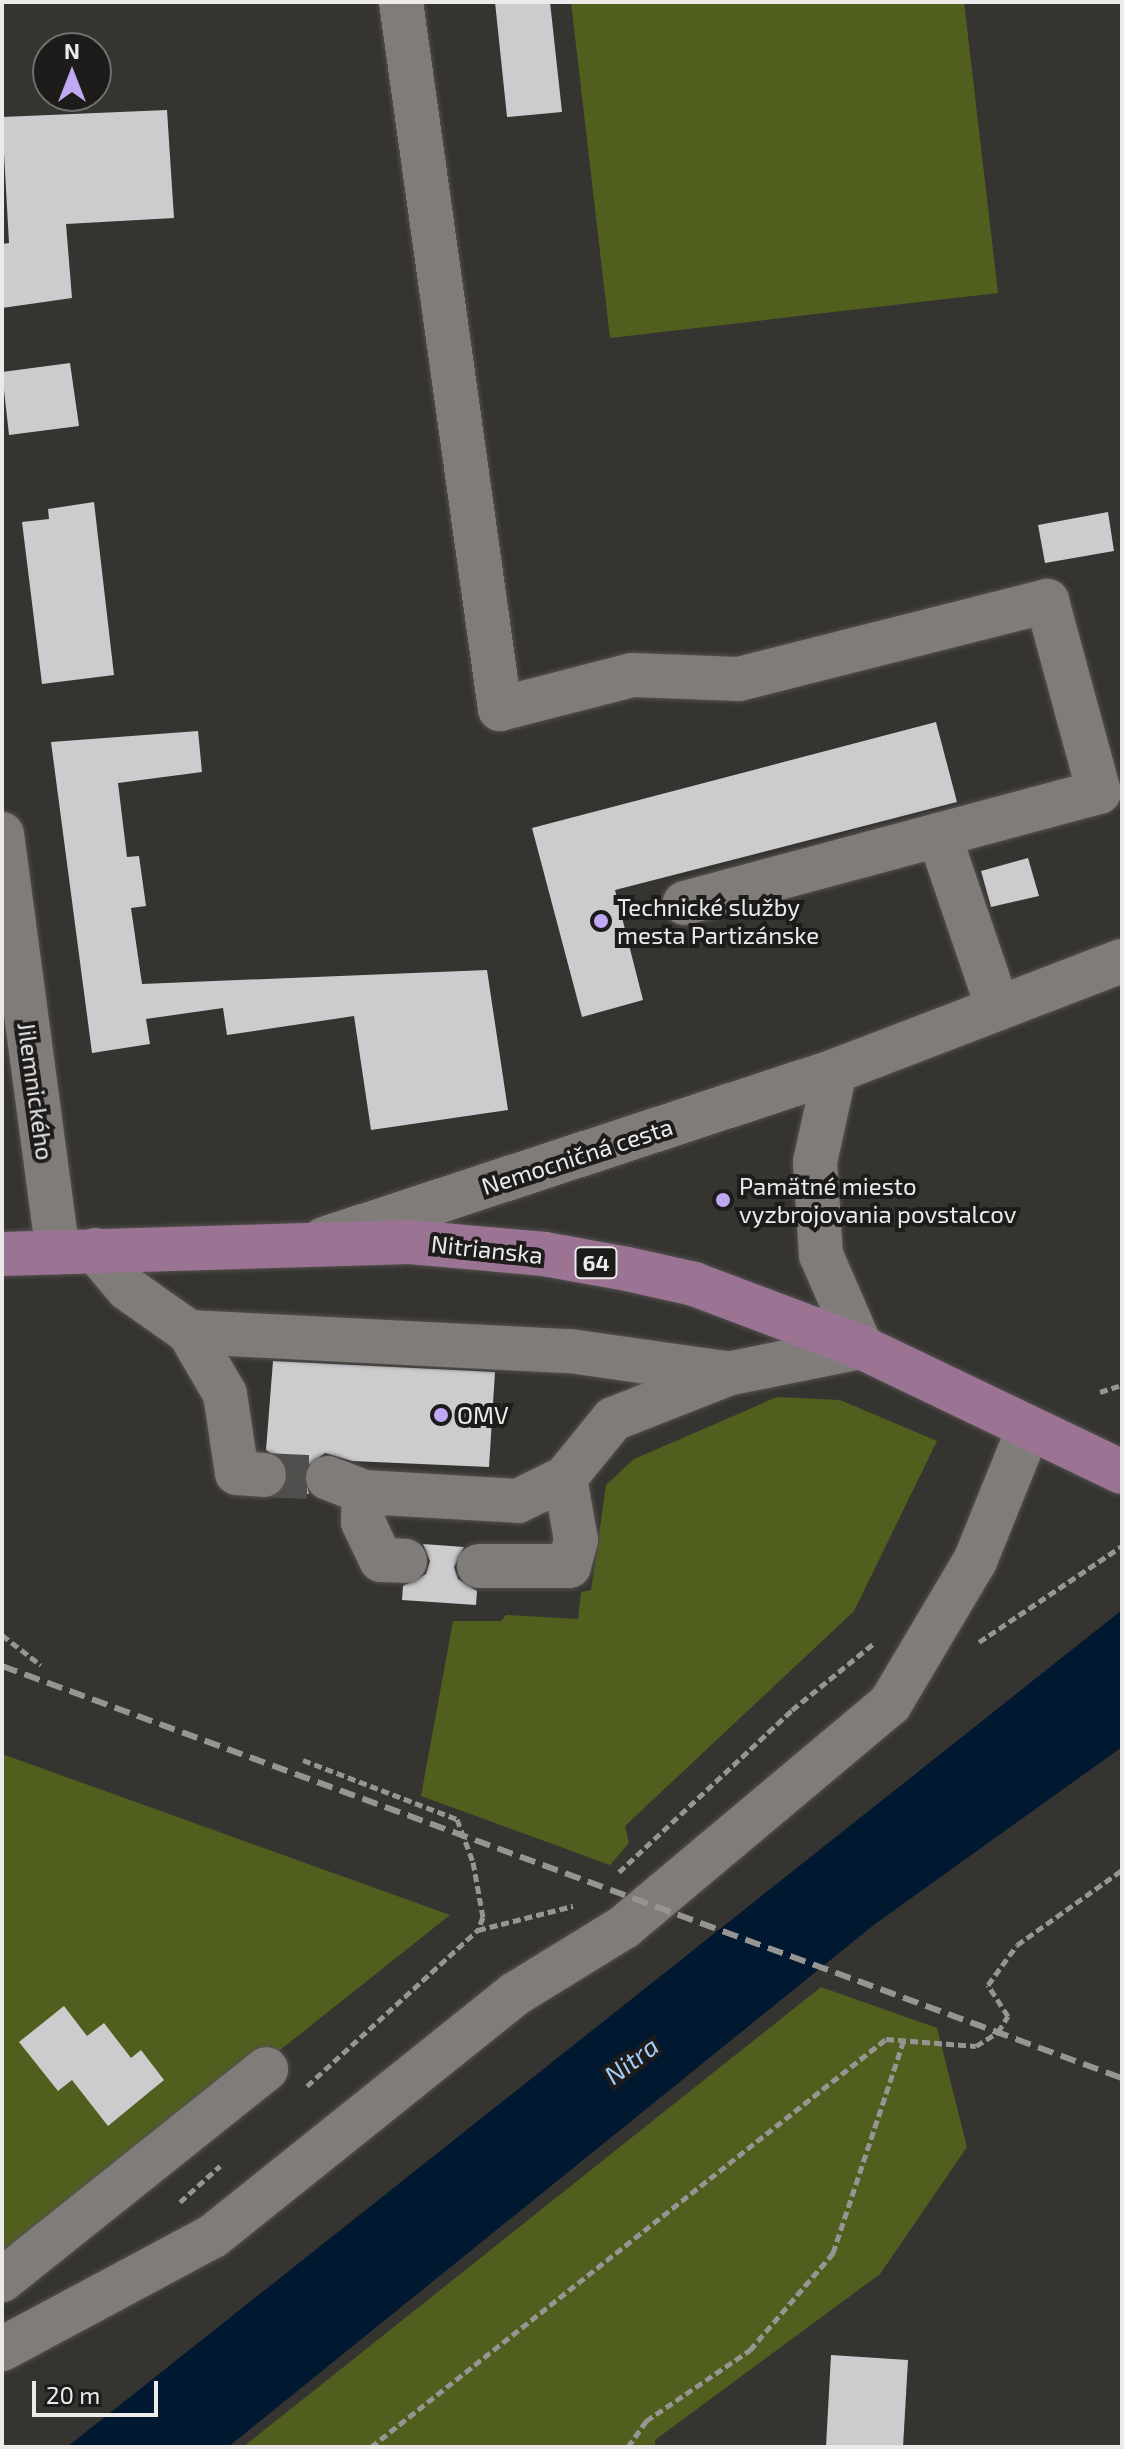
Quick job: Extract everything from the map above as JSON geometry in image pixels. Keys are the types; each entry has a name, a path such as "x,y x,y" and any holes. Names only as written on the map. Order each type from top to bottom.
{"main road":[{"name":"Nitrianska","path":"2,1254 319,1241 475,1247 627,1269 694,1284 861,1347 1028,1430 1122,1472"}],"street":[{"path":"401,2 500,709 632,675 739,679 1047,601 1099,792 685,903"},
{"name":"Jilemnického","path":"2,834 76,1251"},
{"path":"939,835 998,1008"},
{"name":"Nemocničná cesta","path":"319,1241 835,1071 1122,961"},
{"path":"405,1561 381,1560 346,1485 518,1501 565,1478 613,1419 727,1374 861,1347 821,1255 815,1162 835,1071"},
{"path":"76,1251 189,1332 225,1394 237,1473 264,1475"},
{"path":"189,1332 570,1351 727,1374"},
{"path":"2,2349 213,2236 515,1994 624,1927 890,1704 975,1561 1028,1430"},
{"path":"479,1566 569,1566 576,1540 565,1478"},
{"path":"2,2280 266,2069"}],"path":[{"path":"1100,1392 1122,1385"},
{"path":"965,1652 1122,1546"},
{"path":"2,1635 41,1665"},
{"path":"630,1857 877,1640"},
{"path":"303,1760 457,1819 473,1862 483,1917 478,1930 582,1904"},
{"path":"371,2447 886,2039 976,2046 998,2032 1008,2016 988,1985 1017,1945 1122,1870"},
{"path":"628,2447 646,2421 750,2350 833,2253 904,2040"}],"green space":[{"path":"571,2 964,2 998,293 610,338"},
{"path":"777,1397 840,1400 937,1441 854,1611 625,1826 629,1843 610,1865 421,1796 453,1621 501,1621 506,1615 578,1619 581,1592 591,1590 606,1485 634,1459"},
{"path":"2,1754 450,1915 2,2271"},
{"path":"821,1987 937,2028 967,2147 880,2274 655,2440 655,2447 243,2447"}],"water":[{"name":"Nitra","path":"1122,1610 1122,1747 875,1924 228,2447 67,2447"}],"building":[{"path":"495,2 550,2 562,112 507,117"},
{"path":"167,110 174,218 66,224 72,298 2,308 2,244 9,243 2,117"},
{"path":"70,363 79,426 9,435 2,372"},
{"path":"94,502 114,675 42,684 22,522 49,519 48,509"},
{"path":"1108,512 1114,551 1045,563 1038,525"},
{"path":"936,722 957,802 615,890 643,1000 582,1017 532,828"},
{"path":"198,731 202,772 118,783 127,857 139,856 146,906 131,908 142,984 487,970 508,1110 371,1130 354,1016 227,1035 223,1008 146,1019 150,1044 92,1053 51,742"},
{"path":"1028,858 1039,896 991,907 981,871"},
{"path":"273,1361 495,1372 489,1467 352,1461 325,1453 305,1468 309,1494 281,1492 287,1465 266,1450"},
{"path":"423,1544 464,1547 454,1567 458,1579 477,1591 476,1605 402,1600 403,1586 426,1574 430,1561"},
{"path":"64,2006 87,2036 104,2023 131,2058 141,2050 164,2080 108,2126 72,2080 58,2091 19,2042"},
{"path":"831,2355 908,2360 903,2447 826,2447"}],"tunnel":[{"path":"264,1475 328,1478"}],"railway":[{"path":"2,1666 1122,2078"}],"place":[{"name":"Technické služby mesta Partizánske","path":"601,921"},
{"name":"Pamätné miesto vyzbrojovania povstalcov","path":"723,1200"},
{"name":"OMV","path":"441,1415"}]}
